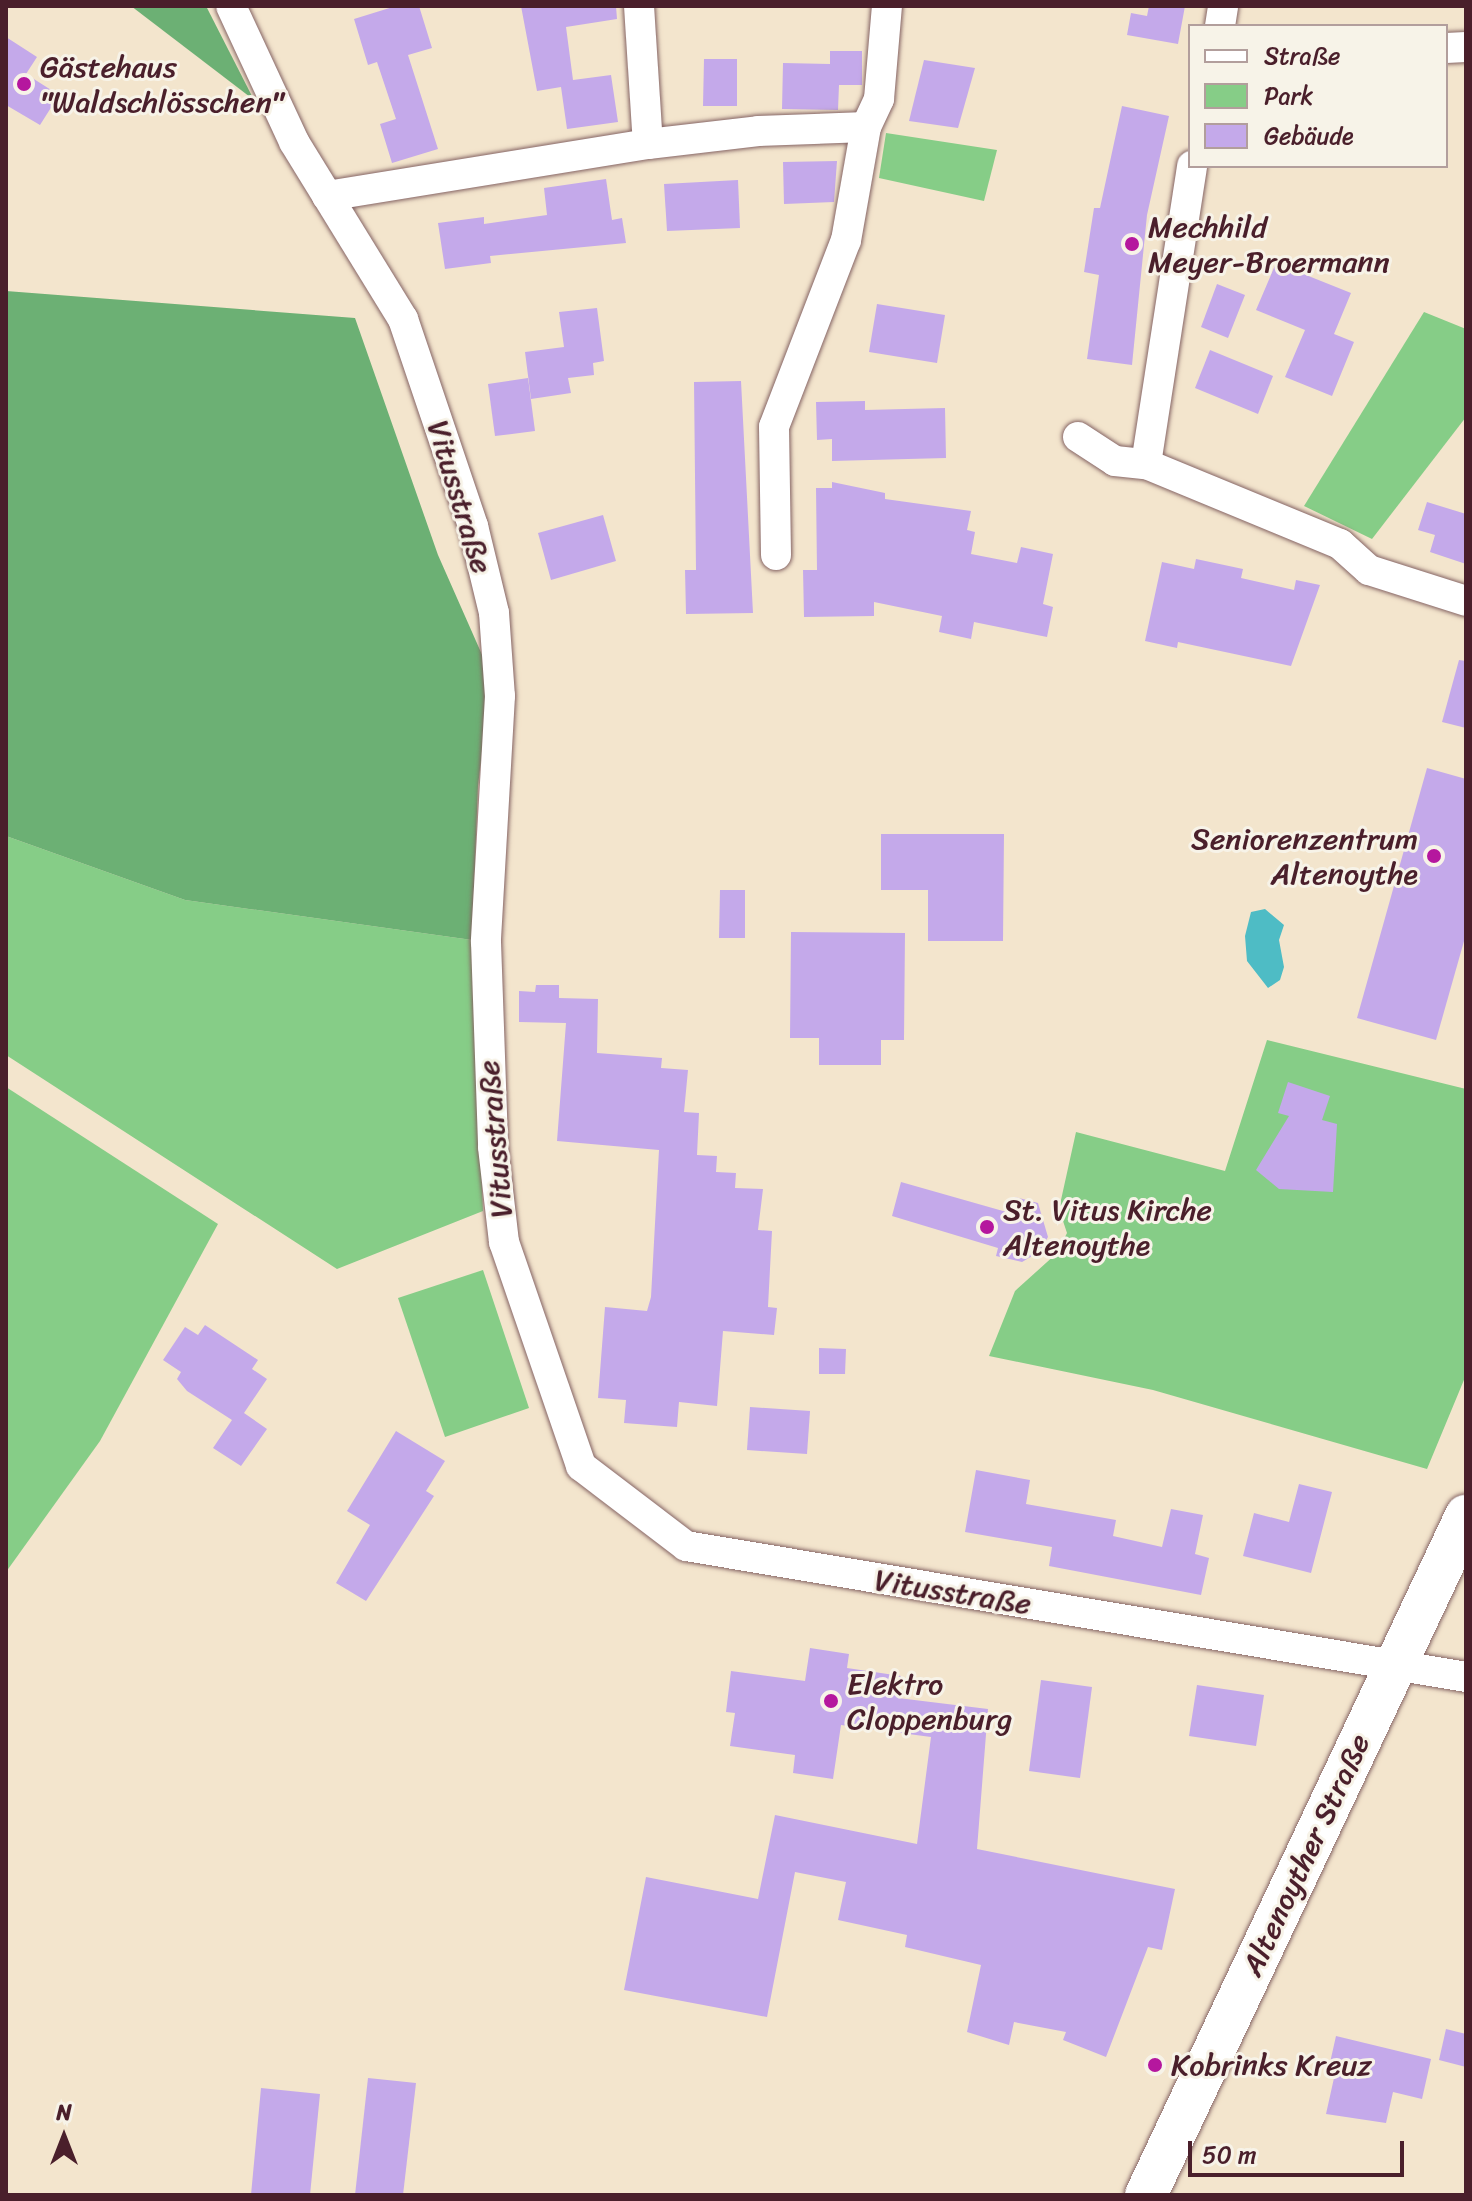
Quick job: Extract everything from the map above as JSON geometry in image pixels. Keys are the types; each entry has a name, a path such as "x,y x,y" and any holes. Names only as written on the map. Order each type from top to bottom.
{"main road":[{"name":"Altenoyther Straße","path":"1146,2195 1466,1516"}],"street":[{"name":"Vitusstraße","path":"231,6 294,142 403,319 473,526 494,613 500,696 486,942 493,1147 504,1242 581,1466 686,1546 1466,1677"},
{"path":"639,6 648,144"},
{"path":"776,555 774,427 846,240 866,127 879,99 887,6"},
{"path":"327,196 648,144 758,131 866,127"},
{"path":"1146,464 1192,168"},
{"path":"1078,437 1115,461 1146,464 1340,544 1369,570 1466,601"}],"green space":[{"path":"131,6 206,6 254,100"},
{"path":"886,133 997,150 984,201 879,178"},
{"path":"6,291 355,318 438,555 491,675 478,786 472,940 185,900 6,836"},
{"path":"1424,312 1466,329 1466,417 1372,539 1304,506"},
{"path":"6,836 185,900 472,940 483,1211 337,1269 6,1055"},
{"path":"1267,1040 1466,1089 1466,1375 1427,1469 1153,1390 989,1356 1015,1291 1057,1253 1067,1233 1059,1209 1076,1132 1225,1171"},
{"path":"6,1087 218,1224 100,1441 6,1572"},
{"path":"483,1270 529,1408 445,1437 398,1298"}],"water":[{"path":"1265,909 1284,925 1279,940 1284,967 1280,980 1268,988 1247,961 1245,936 1251,912"}],"building":[{"path":"396,6 419,6 432,48 408,55 438,149 392,163 380,124 396,119 377,62 368,65 354,19"},
{"path":"521,6 616,6 617,19 566,27 573,80 611,75 618,122 567,129 561,87 537,91"},
{"path":"1149,6 1185,6 1178,44 1127,35 1131,13 1147,16"},
{"name":"Gästehaus \"Waldschlösschen\"","path":"6,37 37,57 26,74 59,95 40,125 6,105"},
{"path":"830,51 862,51 862,85 839,85 838,110 782,109 783,63 830,64"},
{"path":"704,59 737,59 737,106 703,106"},
{"path":"924,60 975,68 958,128 909,121"},
{"path":"1122,106 1169,116 1147,215 1132,365 1087,359 1099,275 1084,272 1094,208 1100,208"},
{"path":"837,161 834,202 784,204 783,162"},
{"path":"606,179 612,220 622,218 626,243 490,256 491,263 445,269 438,223 484,217 484,224 547,215 544,188"},
{"path":"738,180 740,228 667,231 664,184"},
{"path":"1276,263 1351,293 1334,334 1354,342 1332,396 1285,377 1305,330 1256,310"},
{"path":"1217,284 1245,295 1228,338 1201,327"},
{"path":"877,304 945,315 937,363 869,352"},
{"path":"597,308 604,361 593,363 594,375 568,378 571,393 531,399 525,352 564,347 559,312"},
{"path":"1210,350 1273,376 1258,414 1195,388"},
{"path":"528,378 535,431 495,436 488,384"},
{"path":"741,381 753,613 686,614 685,570 696,570 694,382"},
{"path":"865,401 865,410 945,408 946,458 832,461 832,439 817,440 816,402"},
{"path":"832,482 885,493 885,499 971,511 967,530 975,532 971,554 1017,563 1021,547 1053,554 1043,604 1053,607 1047,637 974,622 971,639 939,632 942,616 874,602 874,616 804,617 803,570 817,570 816,488 832,488"},
{"path":"1427,502 1466,514 1466,564 1430,552 1435,535 1418,530"},
{"path":"603,515 616,561 551,580 538,533"},
{"path":"1196,559 1243,569 1241,578 1294,590 1296,580 1320,585 1291,666 1178,642 1177,648 1145,641 1162,562 1194,569"},
{"path":"1459,660 1466,661 1466,728 1442,722"},
{"name":"Seniorenzentrum Altenoythe","path":"1427,768 1466,779 1466,934 1436,1040 1357,1018"},
{"path":"881,834 1004,834 1003,941 928,941 928,890 881,890"},
{"path":"720,890 745,890 745,938 719,938"},
{"path":"791,932 905,933 904,1040 881,1040 881,1065 819,1065 819,1038 790,1038"},
{"path":"536,985 559,985 559,998 598,999 597,1053 662,1058 661,1068 688,1070 684,1112 699,1113 697,1155 717,1156 716,1172 736,1173 735,1188 763,1189 758,1230 772,1231 768,1307 777,1308 774,1335 723,1331 717,1406 679,1402 677,1427 624,1423 626,1400 598,1398 605,1307 647,1311 651,1297 659,1150 557,1141 566,1023 519,1022 519,991 535,992"},
{"path":"1288,1082 1330,1096 1322,1120 1337,1124 1333,1192 1279,1189 1256,1170 1289,1116 1278,1113"},
{"name":"St. Vitus Kirche Altenoythe","path":"901,1182 1010,1213 1015,1197 1038,1203 1048,1237 1039,1252 1022,1262 996,1256 998,1248 892,1216"},
{"path":"205,1325 258,1360 252,1369 267,1379 244,1413 267,1429 241,1466 213,1448 232,1420 187,1391 177,1379 181,1372 163,1360 185,1327 198,1335"},
{"path":"819,1348 846,1349 845,1374 819,1374"},
{"path":"750,1407 810,1411 807,1454 747,1450"},
{"path":"396,1431 445,1461 426,1491 434,1496 366,1601 336,1583 370,1525 347,1511"},
{"path":"976,1470 1030,1480 1026,1504 1116,1520 1113,1536 1162,1547 1171,1509 1203,1515 1195,1554 1209,1558 1201,1595 1049,1566 1052,1547 965,1532"},
{"path":"1299,1484 1332,1492 1311,1573 1243,1556 1254,1513 1289,1522"},
{"path":"810,1648 849,1654 847,1668 901,1676 898,1698 988,1709 977,1849 1175,1889 1162,1950 1148,1947 1106,2057 1063,2040 1066,2032 1014,2022 1009,2045 967,2032 981,1965 905,1947 907,1935 838,1920 846,1882 795,1872 767,2017 624,1990 646,1877 758,1899 775,1815 917,1844 931,1737 841,1725 833,1779 793,1773 795,1755 730,1746 735,1713 726,1712 731,1671 805,1681"},
{"path":"1041,1680 1092,1687 1080,1778 1029,1771"},
{"path":"1197,1685 1264,1695 1256,1746 1189,1736"},
{"path":"1446,2029 1466,2034 1466,2067 1439,2060"},
{"path":"1336,2036 1431,2059 1422,2099 1393,2092 1386,2123 1326,2114 1334,2078 1327,2076"},
{"path":"368,2078 416,2083 403,2195 355,2195"},
{"path":"261,2088 320,2094 310,2195 251,2195"}],"place":[{"name":"Gästehaus \"Waldschlösschen\"","path":"24,84"},
{"name":"Mechhild Meyer-Broermann","path":"1132,244"},
{"name":"Seniorenzentrum Altenoythe","path":"1434,856"},
{"name":"St. Vitus Kirche Altenoythe","path":"987,1227"},
{"name":"Elektro Cloppenburg","path":"831,1701"},
{"name":"Kobrinks Kreuz","path":"1155,2065"}]}
